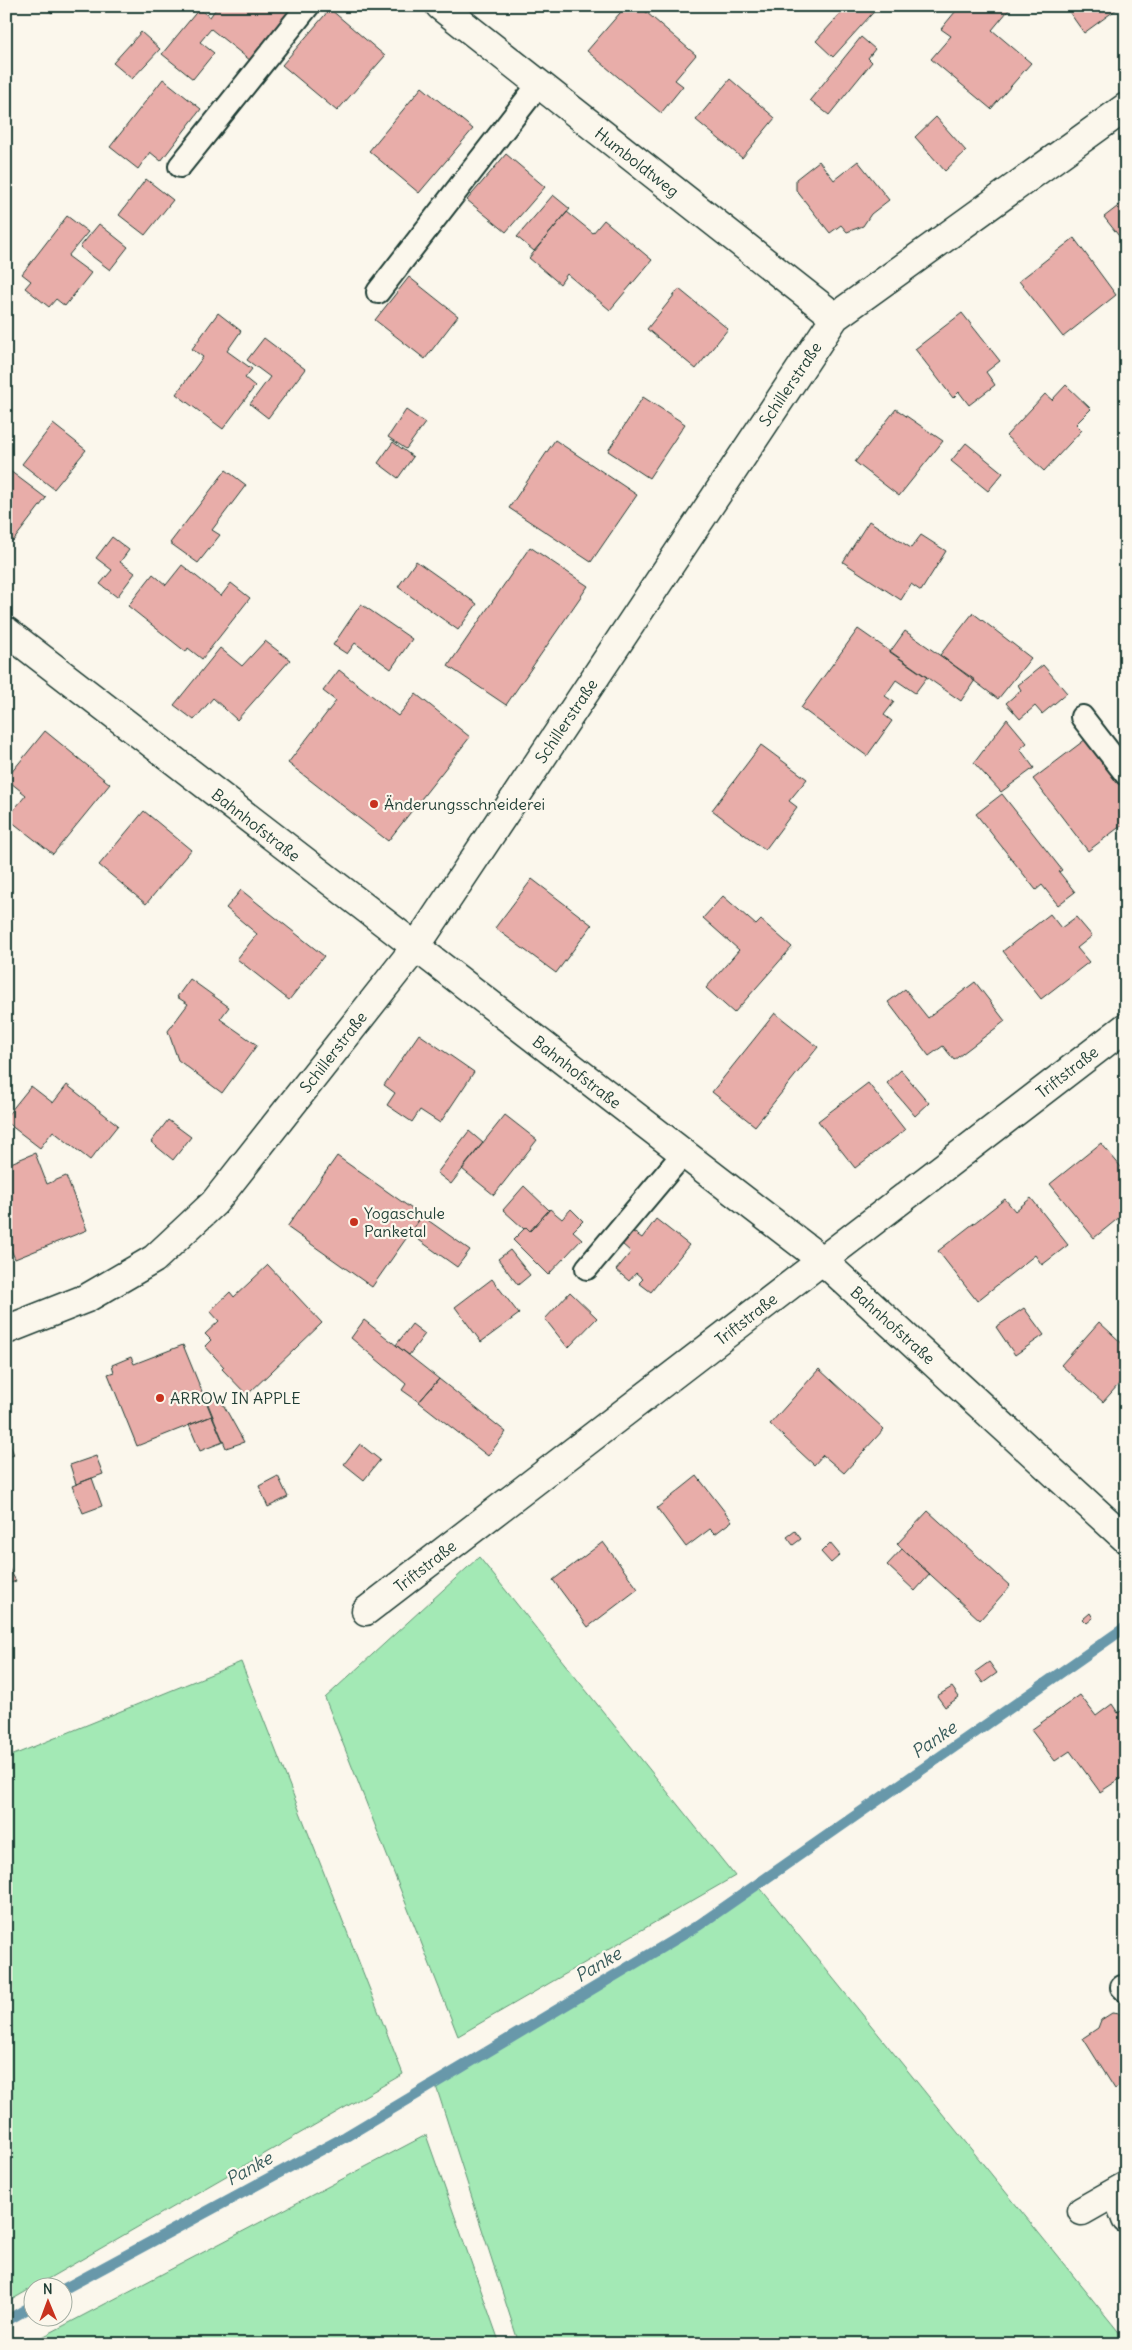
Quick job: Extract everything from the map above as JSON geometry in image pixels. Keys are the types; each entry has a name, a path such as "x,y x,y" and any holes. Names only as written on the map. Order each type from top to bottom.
{"street":[{"name":"Humboldtweg","path":"440,6 834,317"},
{"name":"Schillerstraße","path":"6,1330 87,1298 154,1259 178,1239 214,1203 415,948 834,317 1126,107"},
{"name":"Bahnhofstraße","path":"6,631 822,1260 1126,1539"},
{"name":"Triftstraße","path":"366,1611 1126,1027"},
{"path":"1082,2211 1121,2189 1126,2219"}],"lane":[{"path":"180,166 308,6"},
{"path":"378,292 538,84"},
{"path":"1082,716 1126,774"},
{"path":"587,1268 683,1154"}],"green space":[{"path":"479,1557 735,1876 458,2036 325,1698"},
{"path":"241,1662 403,2074 49,2278 22,2278 22,2294 6,2303 6,1758"},
{"path":"757,1884 1126,2341 1126,2344 519,2344 435,2083"},
{"path":"426,2135 500,2344 29,2344 59,2328 72,2328 72,2321"}],"building":[{"path":"44,6 57,6 52,13"},
{"path":"218,6 294,6 251,61 211,29 200,42 214,53 193,79 162,54 199,9 210,17"},
{"path":"626,6 639,6 696,55 675,80 683,86 661,113 587,51"},
{"path":"834,6 879,6 833,57 816,41 841,13"},
{"path":"960,6 1012,6 992,30 1031,63 991,109 931,59 951,36 941,29"},
{"path":"1065,6 1121,6 1084,33"},
{"path":"330,9 385,56 337,111 282,65"},
{"path":"141,32 160,49 132,79 113,63"},
{"path":"861,37 875,49 868,58 872,62 829,115 810,100"},
{"path":"163,79 201,109 161,161 150,152 138,169 110,147"},
{"path":"730,79 775,118 742,158 696,120"},
{"path":"422,87 473,129 419,193 369,151"},
{"path":"936,117 966,151 945,171 915,137"},
{"path":"506,154 545,187 506,232 467,200"},
{"path":"819,161 834,180 858,161 889,200 871,214 863,226 847,232 841,225 830,233 796,190 796,179"},
{"path":"146,179 173,200 145,235 119,215"},
{"path":"553,195 570,209 534,251 517,237"},
{"path":"1126,200 1126,245 1104,217"},
{"path":"567,212 593,233 604,220 652,260 610,310 567,274 560,284 529,258"},
{"path":"67,216 88,232 68,256 91,273 65,306 56,299 49,307 25,288 31,281 22,274"},
{"path":"99,224 128,247 110,270 80,247"},
{"path":"1074,238 1116,295 1063,337 1019,281"},
{"path":"409,277 458,316 425,359 375,320"},
{"path":"679,289 728,329 696,369 647,329"},
{"path":"218,313 241,331 227,351 252,369 245,378 255,386 223,429 176,394 203,357 192,349"},
{"path":"962,313 1000,361 986,372 995,385 969,405 959,392 953,398 915,349"},
{"path":"264,338 305,369 268,418 250,404 270,377 247,360"},
{"path":"1066,385 1091,409 1076,424 1082,430 1044,471 1006,436 1045,394 1052,400"},
{"path":"643,397 685,424 649,478 608,451"},
{"path":"896,409 943,441 899,496 855,462"},
{"path":"406,410 425,423 406,449 388,437"},
{"path":"53,424 86,450 54,489 22,464"},
{"path":"555,440 637,495 591,562 509,508"},
{"path":"393,442 413,457 398,478 378,463"},
{"path":"966,443 1003,473 988,491 951,461"},
{"path":"6,468 46,498 13,541 6,536"},
{"path":"226,470 246,485 212,530 220,535 198,563 170,543"},
{"path":"869,521 911,548 921,535 946,551 921,591 911,584 901,600 843,562"},
{"path":"112,537 129,550 120,562 135,573 117,597 100,584 112,570 96,558"},
{"path":"530,547 588,586 506,705 448,666"},
{"path":"416,561 477,604 458,630 398,587"},
{"path":"182,565 221,596 231,583 250,598 202,659 188,648 186,652 128,606 153,574 166,585"},
{"path":"361,604 412,639 391,669 355,643 347,654 333,645"},
{"path":"973,613 1031,658 998,699 940,655"},
{"path":"858,629 927,677 915,693 896,680 885,696 894,702 884,715 892,721 867,756 801,708"},
{"path":"905,631 975,680 961,701 890,652"},
{"path":"265,641 290,660 237,720 213,698 194,720 174,705 220,648 242,666"},
{"path":"1043,665 1067,693 1042,714 1035,706 1020,719 1006,703 1021,690 1018,685"},
{"path":"339,670 398,716 416,694 470,737 388,841 288,763 336,701 323,691"},
{"path":"1007,719 1027,743 1020,749 1034,768 1001,792 974,763"},
{"path":"45,731 110,784 53,854 7,818 26,795 6,779"},
{"path":"1086,739 1126,792 1126,822 1088,851 1033,779"},
{"path":"761,745 807,779 789,801 797,807 765,850 712,810"},
{"path":"1002,794 1062,870 1059,872 1075,892 1058,905 1042,885 1036,890 976,814"},
{"path":"144,811 191,850 146,904 99,865"},
{"path":"532,879 592,925 556,973 495,928"},
{"path":"241,890 324,956 289,1000 237,959 257,934 226,908"},
{"path":"723,896 756,925 761,920 792,947 734,1013 706,988 739,950 703,918"},
{"path":"1050,914 1061,928 1076,917 1092,936 1077,948 1089,962 1041,999 1003,951"},
{"path":"190,979 229,1007 220,1019 257,1045 222,1093 178,1060 168,1031 188,1004 177,997"},
{"path":"975,982 1005,1021 954,1060 943,1046 929,1056 888,1002 905,989 928,1018"},
{"path":"775,1013 818,1047 755,1126 712,1092"},
{"path":"419,1034 474,1072 440,1123 420,1110 412,1122 387,1105 395,1093 384,1085"},
{"path":"901,1070 929,1103 915,1116 887,1083"},
{"path":"868,1083 905,1130 855,1168 818,1121"},
{"path":"67,1085 118,1125 90,1160 53,1131 40,1148 6,1122 6,1117 31,1086 53,1103"},
{"path":"505,1115 537,1140 494,1195 462,1169"},
{"path":"168,1120 191,1137 173,1160 151,1142"},
{"path":"469,1131 483,1143 451,1184 437,1173"},
{"path":"1101,1143 1126,1173 1126,1212 1094,1238 1050,1184"},
{"path":"35,1153 47,1184 66,1176 87,1230 15,1259 6,1238 6,1165"},
{"name":"Yogaschule Panketal","path":"337,1156 422,1216 372,1287 287,1227"},
{"path":"524,1186 549,1210 530,1231 526,1227 524,1229 503,1210"},
{"path":"1031,1198 1068,1245 1042,1265 1035,1255 977,1301 938,1251 1005,1199 1015,1211"},
{"path":"550,1209 562,1219 571,1209 583,1221 573,1231 582,1239 548,1275 513,1240 526,1227 530,1231"},
{"path":"422,1216 470,1250 457,1267 409,1233"},
{"path":"656,1219 689,1245 651,1292 639,1283 643,1279 636,1273 629,1281 616,1270 631,1252 622,1244 632,1231 642,1238"},
{"path":"510,1250 530,1275 518,1285 498,1259"},
{"path":"268,1265 322,1323 247,1395 222,1369 224,1367 205,1346 211,1340 205,1334 219,1321 210,1311 230,1292 234,1297"},
{"path":"492,1279 519,1314 481,1342 455,1307"},
{"path":"570,1292 597,1318 568,1348 545,1319"},
{"path":"1024,1308 1044,1335 1015,1355 996,1327"},
{"path":"364,1320 439,1379 419,1402 402,1390 406,1384 351,1338"},
{"path":"1099,1322 1126,1347 1126,1376 1103,1402 1061,1365"},
{"path":"412,1324 425,1334 409,1355 396,1345"},
{"path":"183,1345 212,1416 137,1446 108,1374 114,1372 112,1365 131,1357 134,1364"},
{"path":"819,1369 884,1429 844,1473 823,1455 814,1465 770,1424"},
{"path":"439,1379 506,1432 488,1456 419,1402"},
{"path":"219,1397 244,1442 226,1448 207,1402"},
{"path":"212,1416 223,1442 200,1451 189,1425"},
{"path":"6,1434 14,1455 6,1458"},
{"path":"360,1444 380,1460 364,1480 344,1464"},
{"path":"96,1456 103,1474 76,1484 70,1465"},
{"path":"278,1476 288,1497 268,1507 259,1486"},
{"path":"697,1476 732,1521 715,1534 710,1529 686,1547 657,1508"},
{"path":"92,1478 102,1506 83,1513 72,1486"},
{"path":"928,1511 1010,1586 980,1620 897,1544"},
{"path":"795,1531 801,1539 793,1545 787,1537"},
{"path":"603,1542 638,1589 588,1627 553,1580"},
{"path":"830,1543 840,1555 831,1563 821,1552"},
{"path":"902,1549 930,1574 915,1591 887,1565"},
{"path":"6,1563 16,1581 6,1585"},
{"path":"1090,1613 1093,1618 1087,1623 1083,1619"},
{"path":"989,1662 997,1673 983,1683 975,1672"},
{"path":"952,1687 959,1697 945,1707 937,1696"},
{"path":"1080,1695 1096,1716 1112,1704 1118,1713 1126,1708 1126,1775 1100,1792 1070,1751 1055,1761 1031,1730"},
{"path":"1125,2011 1126,2082 1115,2089 1083,2038 1098,2028 1101,2020 1112,2013 1120,2014"}],"waterway":[{"name":"Panke","path":"72,2285 345,2137 699,1925 1126,1627"},
{"name":"Panke","path":"6,2321 22,2312"}],"place":[{"name":"Änderungsschneiderei","path":"374,804"},
{"name":"Yogaschule Panketal","path":"354,1222"},
{"name":"ARROW IN APPLE","path":"160,1398"}]}
